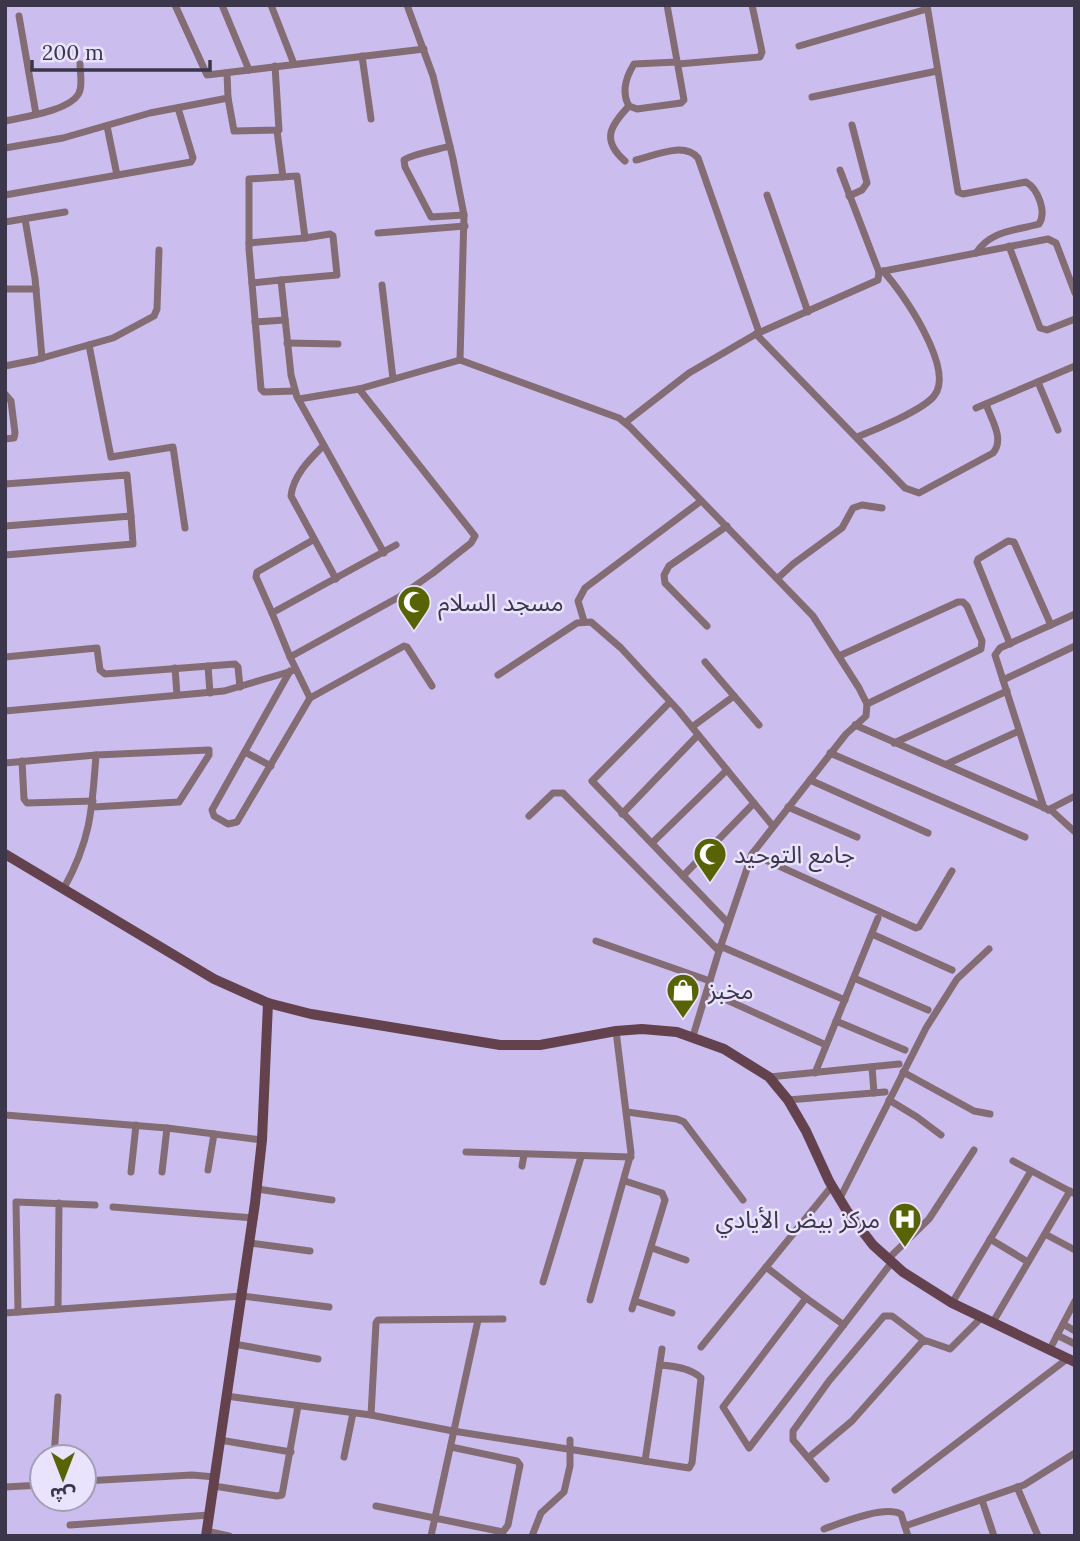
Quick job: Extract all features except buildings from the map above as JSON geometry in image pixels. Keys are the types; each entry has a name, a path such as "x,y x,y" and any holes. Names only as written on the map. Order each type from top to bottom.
{"street":[{"path":"174,5 205,74 424,49"},
{"path":"222,5 249,70"},
{"path":"271,5 294,64"},
{"path":"407,5 424,49 450,146 464,215 460,360"},
{"path":"667,5 678,63 685,97 683,102 637,109 629,106 624,94 634,64 678,63 760,57 762,52 752,5"},
{"path":"799,46 927,7 958,192 963,194 1026,182 1032,186 1041,206 1042,219 1039,224 999,234 987,240 975,253"},
{"path":"19,16 36,114"},
{"path":"362,56 371,119"},
{"path":"5,121 53,109 78,95 81,89 80,64"},
{"path":"275,66 280,127 277,131 283,177"},
{"path":"812,97 937,71"},
{"path":"227,73 234,131 277,131"},
{"path":"5,148 63,138 228,98"},
{"path":"625,161 613,149 610,136 613,124 629,106"},
{"path":"5,195 192,161 178,108"},
{"path":"849,196 864,189 867,183 852,125"},
{"path":"107,126 117,175"},
{"path":"450,146 408,156 404,160 405,167 431,217 464,215"},
{"path":"636,160 682,149 695,154 707,180 757,333 905,488 919,493 998,448 999,440 986,404"},
{"path":"840,170 881,272 898,288 919,323 935,358 938,388 932,398 917,408 857,437"},
{"path":"304,238 299,178 296,176 248,181 249,243 261,390 297,395 359,389 460,360 626,422 813,616 867,704 866,716 830,753 752,853 719,948 693,1037"},
{"path":"767,195 808,312"},
{"path":"5,222 65,212"},
{"path":"25,219 36,289 42,358"},
{"path":"378,233 465,226"},
{"path":"249,243 333,235 337,275 252,283"},
{"path":"881,272 1052,240 1075,293"},
{"path":"1009,246 1040,328 1047,330 1075,320"},
{"path":"5,366 120,335 156,314 159,250"},
{"path":"626,422 690,373 757,333 876,282 881,272"},
{"path":"281,280 297,395 384,553"},
{"path":"382,285 393,379"},
{"path":"5,289 36,289"},
{"path":"255,322 285,320"},
{"path":"288,343 338,344"},
{"path":"89,345 111,457 169,447 174,449 185,528"},
{"path":"976,408 1075,366"},
{"path":"1038,382 1058,430"},
{"path":"290,657 418,585 471,543 475,536 359,389"},
{"path":"5,394 11,401 15,433 13,438 5,439"},
{"path":"323,446 303,468 290,493 336,579"},
{"path":"5,484 127,475 133,544 5,555"},
{"path":"584,621 578,601 585,588 701,501"},
{"path":"778,578 842,528 853,508 862,505 882,508"},
{"path":"5,526 131,516"},
{"path":"707,626 665,583 664,575 669,566 727,526"},
{"path":"310,698 293,670 256,577 257,572 313,540"},
{"path":"1010,644 977,562 1008,541 1014,542 1051,625"},
{"path":"272,613 396,545"},
{"path":"839,656 958,602 967,606 982,641 978,652 867,704"},
{"path":"1046,809 995,654 997,650 1075,614"},
{"path":"498,674 577,623 591,622 614,642 670,702 772,825"},
{"path":"293,670 212,810 214,816 230,825 236,824 310,698 404,646 432,686"},
{"path":"1003,680 1075,646"},
{"path":"5,657 97,648 100,670 103,673 236,664 240,687"},
{"path":"705,662 759,725"},
{"path":"208,666 211,693"},
{"path":"175,668 177,695"},
{"path":"5,711 211,693 293,670"},
{"path":"894,743 1007,691"},
{"path":"692,727 734,695"},
{"path":"670,702 593,779 593,784 728,923"},
{"path":"855,725 1046,809 1063,819 1075,832"},
{"path":"947,764 1019,731"},
{"path":"622,814 698,735"},
{"path":"5,763 22,761 96,755 206,749 210,752 179,802 27,803 24,799 22,761"},
{"path":"245,752 271,766"},
{"path":"830,753 1025,837"},
{"path":"64,888 81,856 93,804 96,755"},
{"path":"652,843 727,770"},
{"path":"810,780 928,833"},
{"path":"529,816 553,793 563,793 719,948 845,1000"},
{"path":"1046,809 1075,796"},
{"path":"683,876 754,803"},
{"path":"789,807 857,837"},
{"path":"752,853 916,928 952,871"},
{"path":"5,854 214,979 268,1003 311,1014 500,1045 540,1045 617,1031 665,1031 724,1048 769,1077 788,1100 806,1131 839,1200 873,1245 890,1261 925,1288 951,1303 1071,1360 895,1490"},
{"path":"815,1073 878,918"},
{"path":"872,934 952,970"},
{"path":"596,941 710,981"},
{"path":"839,1200 901,1068 957,979 989,949"},
{"path":"854,978 928,1010"},
{"path":"707,991 826,1045"},
{"path":"229,1536 206,1534 254,1217 262,1140 268,1003"},
{"path":"836,1021 905,1050"},
{"path":"590,1300 631,1157 617,1031"},
{"path":"872,1067 874,1093"},
{"path":"769,1077 872,1067 901,1068 974,1111 990,1114"},
{"path":"788,1100 874,1093 887,1096 941,1135"},
{"path":"627,1112 684,1122 743,1200"},
{"path":"5,1115 167,1128 262,1140"},
{"path":"131,1172 136,1125"},
{"path":"162,1171 167,1128"},
{"path":"208,1170 214,1134"},
{"path":"806,1298 723,1407 749,1448 890,1261 935,1211 974,1150"},
{"path":"467,1152 631,1157"},
{"path":"522,1166 524,1155"},
{"path":"543,1282 581,1157"},
{"path":"826,1479 793,1440 793,1431 875,1325 884,1316 892,1316 925,1340 950,1349 987,1320 1072,1192 1013,1161"},
{"path":"951,1303 1031,1171"},
{"path":"625,1181 662,1193 664,1197 652,1248 633,1305 672,1313"},
{"path":"701,1347 832,1186"},
{"path":"257,1189 332,1200"},
{"path":"18,1312 15,1204 18,1201 95,1205"},
{"path":"58,1309 59,1203"},
{"path":"113,1207 254,1217"},
{"path":"1045,1234 1075,1250"},
{"path":"990,1239 1028,1262"},
{"path":"250,1243 310,1251"},
{"path":"652,1248 686,1260"},
{"path":"766,1267 844,1325"},
{"path":"5,1313 242,1296 329,1307"},
{"path":"1050,1349 1075,1301"},
{"path":"371,1415 377,1321 503,1319"},
{"path":"431,1536 478,1320"},
{"path":"1063,1324 1075,1331"},
{"path":"1057,1335 1075,1344"},
{"path":"808,1458 852,1421 925,1340"},
{"path":"234,1344 318,1359"},
{"path":"645,1461 662,1349"},
{"path":"226,1396 371,1415 685,1469 692,1463 701,1378 677,1367 660,1365"},
{"path":"55,1443 58,1396"},
{"path":"98,1481 192,1475 281,1496 298,1406"},
{"path":"344,1457 353,1413"},
{"path":"220,1440 291,1452"},
{"path":"531,1536 541,1513 564,1492 570,1466 570,1440"},
{"path":"376,1506 503,1532 508,1525 520,1470 517,1461 451,1447"},
{"path":"905,1526 1017,1488 1075,1453"},
{"path":"5,1487 28,1486"},
{"path":"1017,1488 1038,1536"},
{"path":"982,1500 994,1536"},
{"path":"824,1529 857,1517 895,1511 901,1514 908,1536"},
{"path":"70,1525 209,1516"}],"place":[{"name":"مسجد السلام","path":"414,632"},
{"name":"جامع التوحيد","path":"710,884"},
{"name":"مخبز","path":"683,1020"},
{"name":"مركز بيض الأيادي","path":"905,1249"}]}
